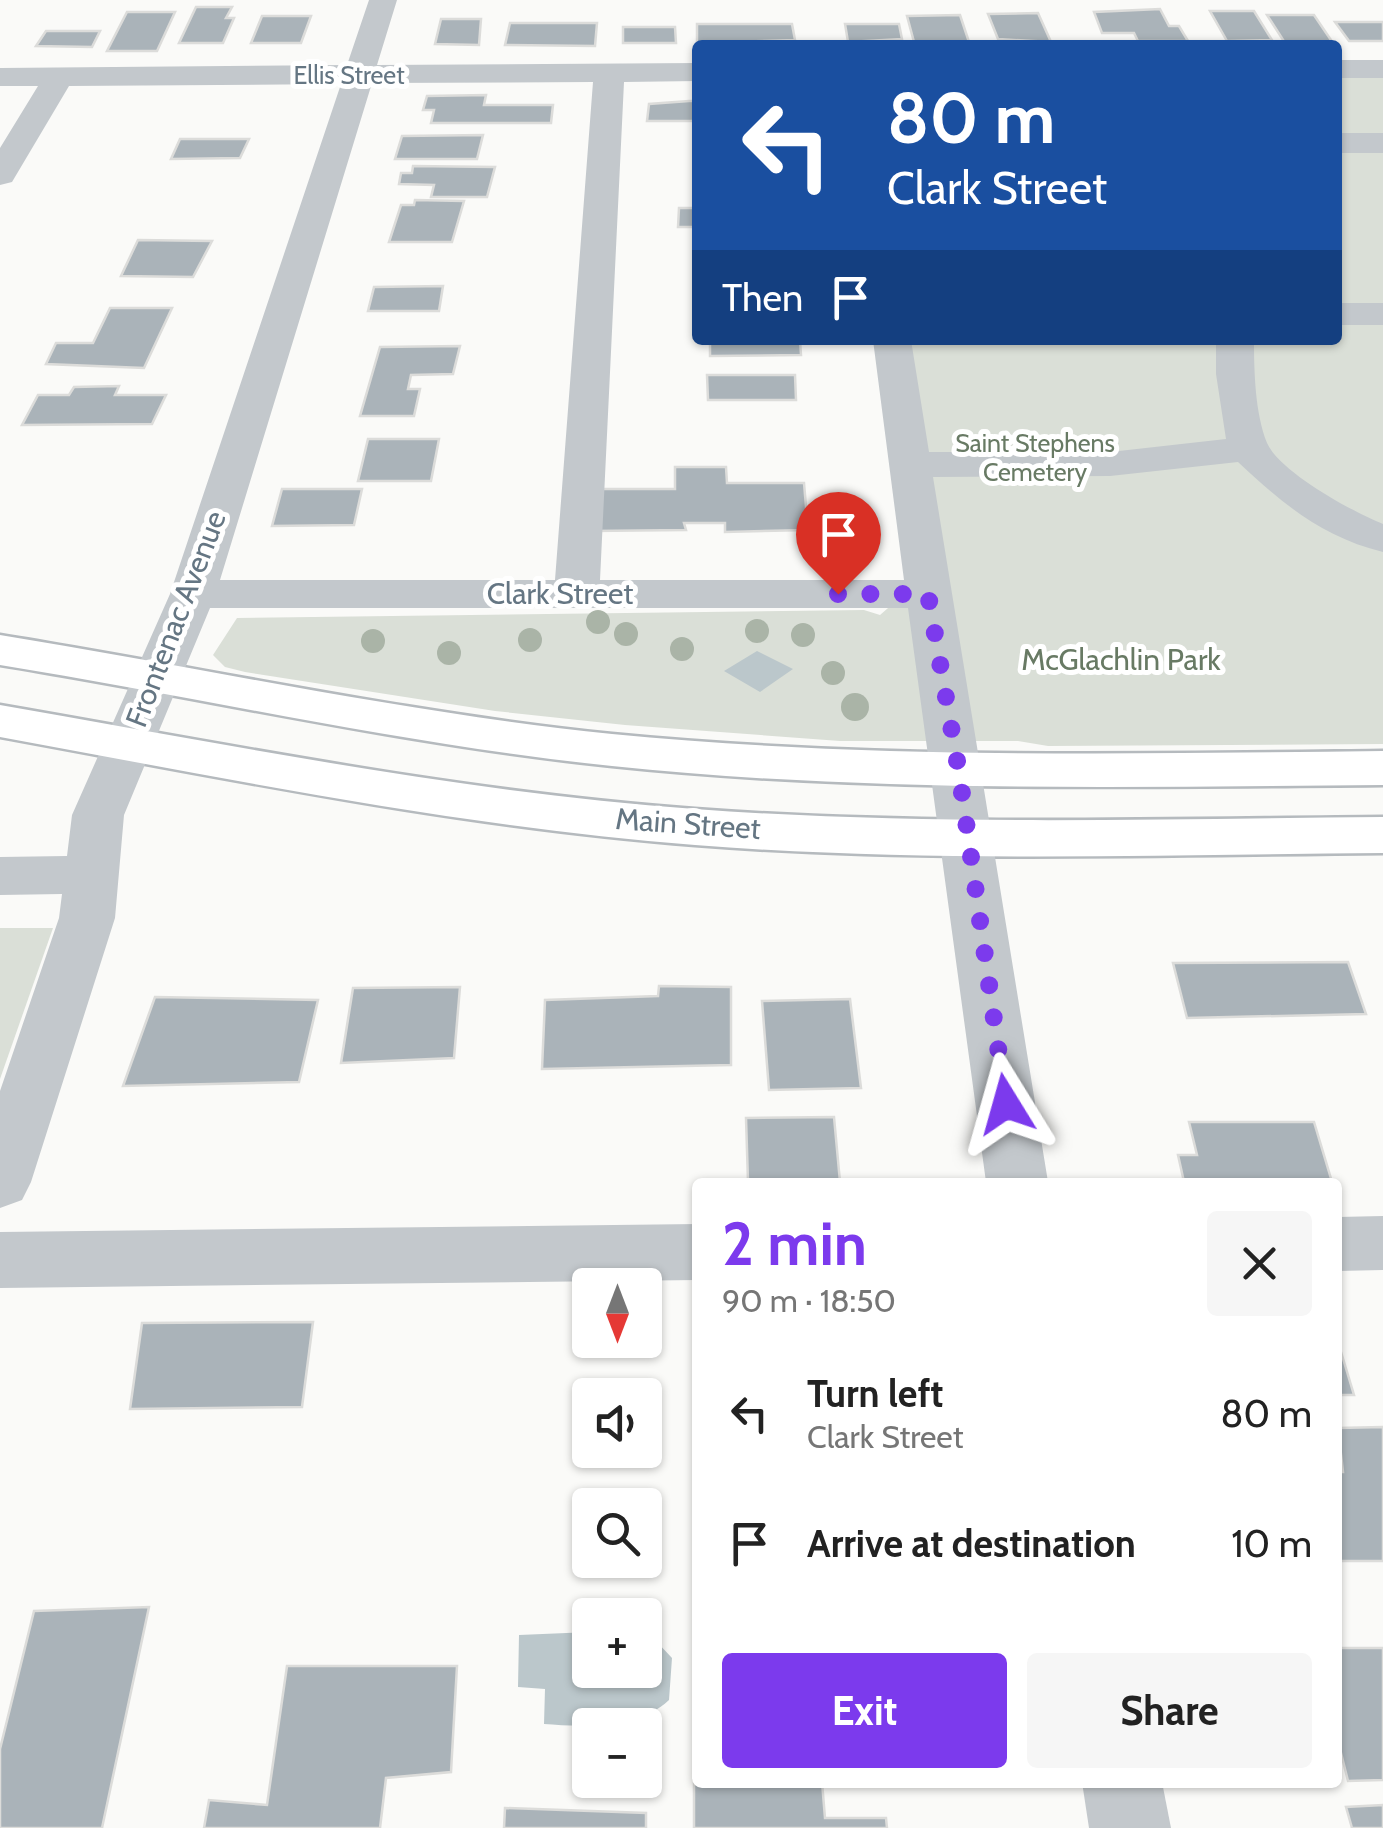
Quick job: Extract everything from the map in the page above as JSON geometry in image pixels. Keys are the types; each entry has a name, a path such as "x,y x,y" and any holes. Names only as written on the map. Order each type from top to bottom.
{"main road":[{"path":"0,650 350,714 609,750 959,772 1383,768"},
{"name":"Main Street","path":"0,721 408,792 599,818 757,830 968,836 1383,834"}],"street":[{"name":"Frontenac Avenue","path":"0,1182 86,918 94,875 98,814 192,594 383,0"},
{"path":"1342,69 1383,69"},
{"name":"Ellis Street","path":"0,77 692,72"},
{"path":"577,594 608,73"},
{"path":"0,174 60,77"},
{"path":"1342,143 1383,143"},
{"path":"1342,314 1383,314"},
{"path":"893,345 1016,1178"},
{"path":"1235,345 1237,390 1248,449 1303,500 1334,520 1383,539"},
{"path":"910,465 1110,464 1248,449"},
{"name":"Clark Street","path":"192,594 928,594"},
{"path":"0,876 94,875"},
{"path":"1342,1244 1383,1243"},
{"path":"0,1260 692,1252"},
{"path":"1123,1788 1130,1828"}],"green space":[{"path":"1342,71 1383,71 1383,744 1048,746 1018,741 840,741 625,725 495,711 245,672 225,667 213,655 237,618 864,610 880,615 925,576 893,345 1342,345"},
{"path":"0,928 53,928 0,1079"}],"shaded area":[{"path":"757,651 793,669 760,692 724,671"},
{"path":"572,1633 572,1688 662,1688 662,1647 672,1658 669,1700 658,1708 572,1708 572,1725 544,1724 545,1689 518,1687 519,1635"}],"building":[{"path":"196,7 232,7 226,18 234,18 223,43 179,43"},
{"path":"1160,9 1169,26 1179,26 1187,40 1138,40 1134,33 1102,33 1094,12"},
{"path":"1210,11 1254,11 1272,40 1226,40"},
{"path":"127,12 175,12 157,51 107,51"},
{"path":"1038,13 1050,40 998,39 988,14"},
{"path":"960,15 968,40 913,40 907,16"},
{"path":"1267,15 1314,15 1331,40 1283,40"},
{"path":"262,16 311,16 301,43 251,43"},
{"path":"441,19 481,19 479,45 435,44"},
{"path":"1335,22 1383,22 1383,41 1349,41"},
{"path":"510,23 597,23 595,46 505,45"},
{"path":"697,24 792,24 795,40 697,40"},
{"path":"845,24 899,24 902,39 884,40 848,40"},
{"path":"623,27 675,27 676,43 623,43"},
{"path":"46,31 100,31 92,47 36,46"},
{"path":"486,95 484,105 553,105 551,123 431,123 434,110 423,110 427,96"},
{"path":"692,101 692,121 647,121 649,104"},
{"path":"483,135 477,159 395,159 402,136"},
{"path":"180,139 249,139 240,158 171,159"},
{"path":"413,166 495,167 487,197 431,197 434,185 399,184 401,173 412,173"},
{"path":"415,200 464,201 452,242 389,242 401,205 414,205"},
{"path":"679,208 692,208 692,227 678,227"},
{"path":"138,240 212,241 193,277 121,276"},
{"path":"443,286 439,311 368,311 374,287"},
{"path":"110,308 172,308 144,368 46,364 56,343 93,343"},
{"path":"710,345 800,345 801,355 710,356"},
{"path":"460,346 453,374 411,375 408,389 420,389 414,416 360,416 380,347"},
{"path":"707,375 795,375 796,400 708,400"},
{"path":"119,386 115,395 166,395 152,424 22,425 38,395 69,395 74,387"},
{"path":"368,439 439,439 431,481 358,481"},
{"path":"675,467 726,467 727,483 804,483 808,530 725,532 725,523 684,523 686,530 591,531 594,489 675,489"},
{"path":"282,489 362,489 354,525 272,526"},
{"path":"1348,962 1366,1014 1187,1018 1173,963"},
{"path":"659,986 731,987 731,1065 542,1069 545,1000 658,996"},
{"path":"460,987 454,1058 341,1063 353,988"},
{"path":"155,997 318,1000 299,1082 123,1086"},
{"path":"850,999 861,1088 769,1090 762,1001"},
{"path":"834,1117 840,1178 748,1178 746,1118"},
{"path":"1189,1122 1314,1122 1331,1178 1183,1178 1178,1155 1197,1155"},
{"path":"313,1322 302,1407 130,1409 142,1323"},
{"path":"1342,1355 1354,1395 1342,1395"},
{"path":"1383,1427 1383,1561 1342,1561 1342,1428"},
{"path":"149,1607 102,1828 0,1828 0,1749 34,1611"},
{"path":"1342,1648 1383,1648 1383,1780 1348,1781 1342,1757"},
{"path":"287,1666 457,1666 451,1772 386,1778 380,1828 204,1828 209,1800 267,1805"},
{"path":"694,1788 822,1788 825,1818 886,1818 887,1828 694,1828"},
{"path":"1383,1805 1383,1828 1352,1828 1346,1807"},
{"path":"505,1808 646,1813 646,1828 504,1828"}],"route":[{"path":"838,594 928,594 959,772 1006,1104"}],"park label":[{"name":"Saint Stephens Cemetery","path":"1035,458"},
{"name":"McGlachlin Park","path":"1121,660"}]}
